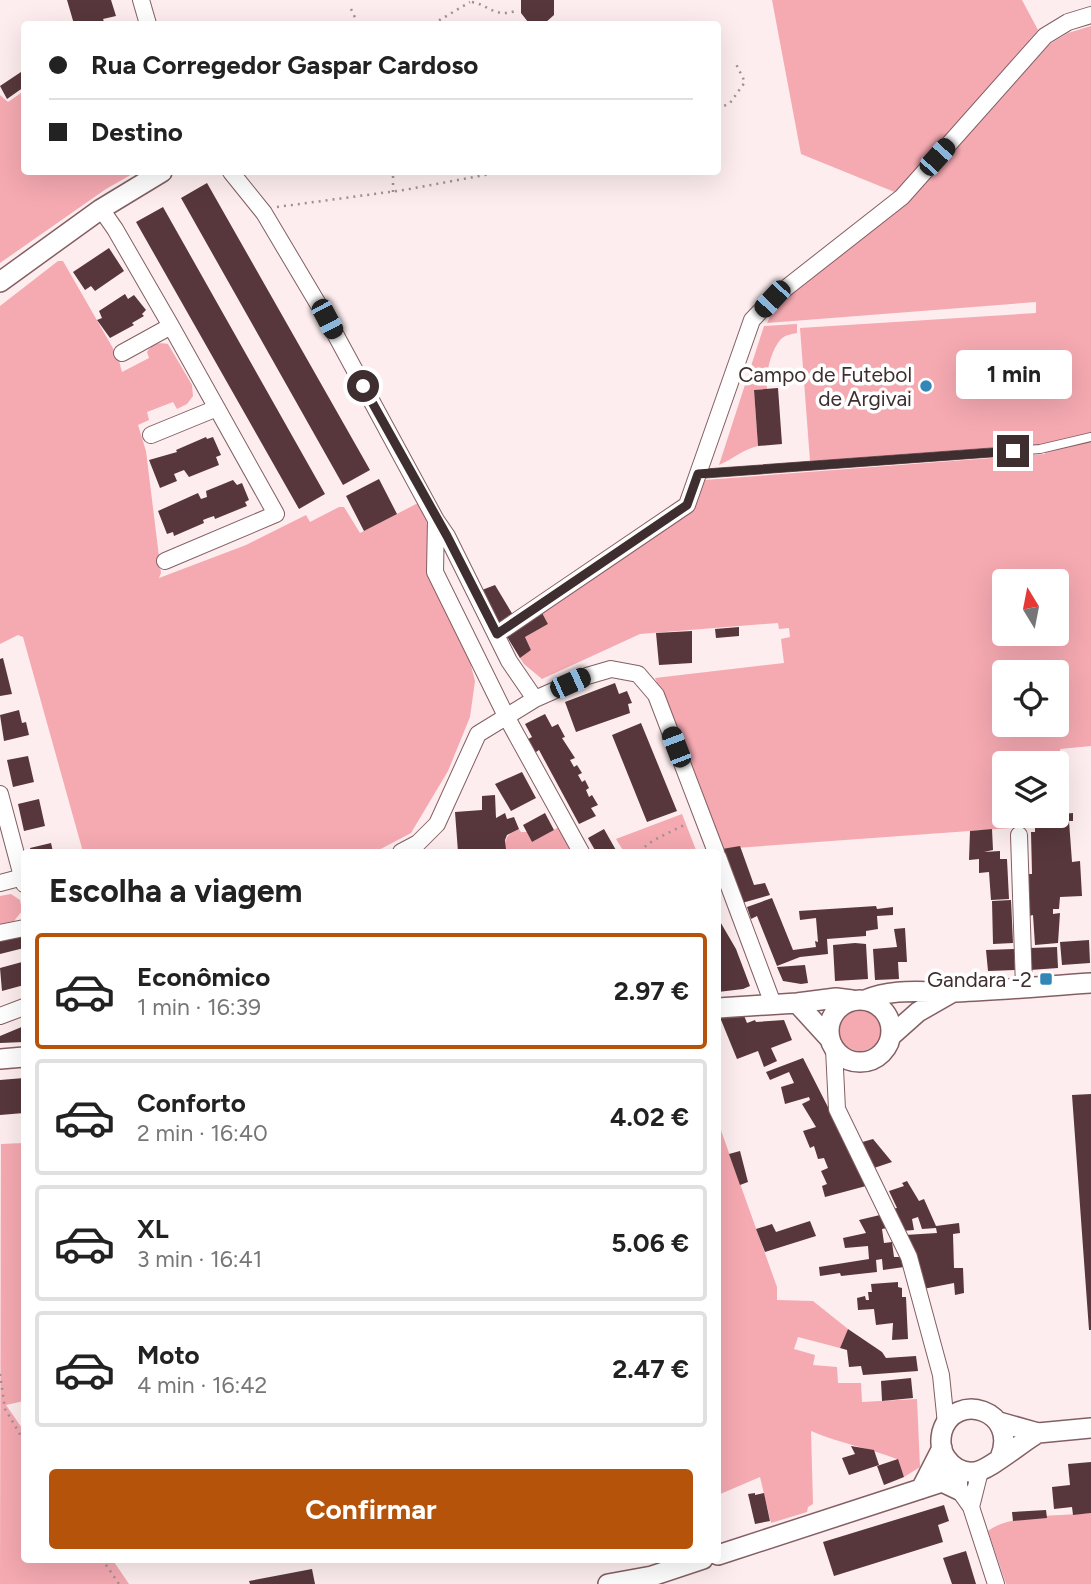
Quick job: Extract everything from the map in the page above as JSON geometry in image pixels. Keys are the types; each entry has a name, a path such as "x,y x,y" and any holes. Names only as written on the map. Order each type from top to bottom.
{"street":[{"path":"141,0 147,21"},
{"path":"497,634 687,505 752,320 772,299 902,197 1045,36 1068,22 1091,15"},
{"path":"0,282 101,209 157,175"},
{"path":"234,175 264,213 327,319 447,536 509,661 536,699"},
{"path":"101,209 172,327 276,514 165,561"},
{"path":"122,353 172,327"},
{"path":"151,435 217,408"},
{"path":"436,520 435,572 506,716 579,849"},
{"path":"407,849 418,843 437,824 478,734 536,699 587,676 611,669 638,674 656,695 715,849"},
{"path":"0,794 21,870"},
{"path":"1019,835 1024,987"},
{"path":"721,865 773,1004"},
{"path":"0,883 21,881"},
{"path":"0,933 21,929"},
{"path":"946,1424 941,1375 908,1257 837,1109 828,1028 836,1010 881,993 924,990 953,992 1091,983"},
{"path":"891,1036 919,1012 953,992"},
{"path":"721,1008 836,998 859,1000 883,1009 891,1027 888,1046 881,1055 862,1063 841,1057 797,1003"},
{"path":"0,1016 21,1008"},
{"path":"0,1059 21,1057"},
{"path":"996,1584 971,1507 944,1455 942,1431 946,1424 957,1413 971,1409 989,1414 999,1422 1038,1433 1091,1428"},
{"path":"999,1422 1004,1440 999,1458"},
{"path":"721,1554 965,1472 987,1469 1038,1433"},
{"path":"921,1489 942,1448"},
{"path":"971,1507 980,1471"},
{"path":"608,1584 652,1576 691,1563"}],"lane":[{"path":"698,474 1040,449 1091,437"}],"path":[{"path":"438,21 472,1 497,13 504,14 515,10"},
{"path":"351,9 357,21"},
{"path":"721,108 730,103 745,82 736,62"},
{"path":"393,175 393,192"},
{"path":"264,213 284,205 393,192 485,175"},
{"path":"642,849 653,840 686,824"},
{"path":"0,1374 5,1409 21,1436"},
{"path":"105,1563 119,1584"}],"shaded area":[{"path":"772,0 1022,0 1038,30 897,193 801,154"},
{"path":"1091,26 1091,746 1060,751 992,751 992,828 1011,828 722,849 699,783 655,678 784,663 781,639 790,637 789,628 779,629 778,623 640,634 542,679 520,658 531,650 525,637 548,624 541,611 693,509 704,480 1045,454 1044,445 810,461 800,328 1036,313 1036,302 767,323 775,307 785,297 907,200 1050,44 1068,33"},
{"path":"21,93 21,175 131,175 106,189 0,263 0,95 8,102"},
{"path":"58,261 63,261 118,357 122,372 149,358 147,352 153,345 168,344 192,385 193,396 187,404 177,409 173,402 147,412 149,420 138,425 146,451 161,573 159,578 246,545 306,515 310,522 344,507 360,533 418,503 426,515 427,575 468,654 475,681 470,717 448,771 411,833 381,849 82,849 23,637 18,635 0,644 0,306"},
{"path":"797,324 797,333 783,338 774,349 768,369 767,389 754,390 758,446 719,465 764,326"},
{"path":"682,814 696,849 622,849 616,839"},
{"path":"559,827 571,849 506,849 508,836 519,829 521,832 527,832 532,842"},
{"path":"11,894 20,900 21,912 14,921 0,924 0,896"},
{"path":"860,1007 876,1013 882,1029 876,1045 860,1051 844,1045 838,1029 844,1013"},
{"path":"1,1128 1,1144 21,1143 21,1402 6,1405 21,1427 21,1563 115,1563 129,1584 0,1584"},
{"path":"721,1130 777,1287 777,1300 813,1301 848,1329 840,1348 798,1337 794,1349 815,1355 813,1365 837,1367 838,1383 861,1383 862,1402 917,1399 920,1467 904,1477 897,1459 811,1431 813,1504 808,1507 807,1512 771,1523 760,1477 721,1494"},
{"path":"1091,1513 1091,1584 1006,1584 988,1531 1009,1521"}],"building":[{"path":"67,0 111,0 116,16 103,19 104,21 73,21"},
{"path":"521,0 554,0 554,15 547,21 527,21 521,13"},
{"path":"21,72 21,89 7,99 0,86"},
{"path":"207,183 370,470 343,485 181,198"},
{"path":"163,207 325,494 299,509 136,222"},
{"path":"109,248 124,271 95,291 91,286 85,290 73,272"},
{"path":"125,294 128,299 134,295 146,310 142,314 144,316 132,323 134,325 110,338 97,320 102,318 99,311"},
{"path":"778,388 782,444 758,446 754,390"},
{"path":"206,437 213,437 221,455 216,457 219,465 189,477 184,470 174,474 177,481 160,488 149,460 177,452 176,450"},
{"path":"379,479 397,514 364,531 346,496"},
{"path":"233,480 237,485 242,483 249,500 245,502 247,506 215,519 214,516 203,520 204,523 174,536 173,532 167,534 158,511 198,493 201,499 207,497 206,491"},
{"path":"495,585 513,615 500,625 482,590"},
{"path":"541,611 548,624 525,637 531,650 520,658 506,635"},
{"path":"739,627 739,636 716,638 715,629"},
{"path":"692,631 692,663 659,665 656,633"},
{"path":"3,658 12,694 0,696 0,659"},
{"path":"615,683 619,694 627,691 632,703 628,704 630,713 576,732 565,702"},
{"path":"19,710 29,735 4,741 0,715"},
{"path":"545,714 552,727 558,724 565,737 562,738 575,758 570,760 582,773 578,775 582,782 585,780 589,788 586,790 589,797 592,795 598,805 591,808 596,816 579,824 539,750 533,754 526,740 532,737 525,724"},
{"path":"641,723 677,811 647,822 612,735"},
{"path":"28,756 34,782 13,787 7,760"},
{"path":"522,772 536,798 511,811 495,784"},
{"path":"495,795 496,818 505,813 507,819 514,817 519,829 507,835 506,849 458,849 455,812 482,810 482,796"},
{"path":"39,799 45,826 24,831 18,804"},
{"path":"545,813 554,830 532,842 523,825"},
{"path":"1069,813 1073,813 1073,821 1069,821"},
{"path":"1069,821 1072,862 1080,861 1082,896 1060,897 1059,909 1053,909 1053,914 1060,913 1058,943 1035,945 1033,915 1029,916 1027,874 1032,874 1031,832 1035,832 1035,828 1069,828"},
{"path":"604,829 615,849 594,849 588,838"},
{"path":"992,829 993,850 984,852 1000,851 1000,859 1007,859 1009,899 991,900 989,872 979,873 979,859 969,860 970,831"},
{"path":"51,843 52,849 30,849"},
{"path":"740,846 754,885 765,883 770,895 742,903 722,849"},
{"path":"772,898 793,950 816,947 815,941 818,942 816,918 800,920 799,911 876,906 877,909 893,907 893,915 877,916 878,929 866,931 866,936 827,939 828,954 800,957 777,966 757,916 751,919 747,907"},
{"path":"1011,900 1013,943 993,944 992,901"},
{"path":"721,923 736,949 750,986 721,992"},
{"path":"905,928 907,962 898,962 899,979 875,980 873,949 897,947 894,929"},
{"path":"21,936 21,949 0,954 0,941"},
{"path":"1089,940 1090,963 1062,965 1060,942"},
{"path":"866,944 868,979 835,981 833,945"},
{"path":"1057,947 1058,968 1030,970 1030,948"},
{"path":"1014,949 1015,970 988,971 986,950"},
{"path":"21,962 21,986 2,991 0,968"},
{"path":"805,965 808,983 801,984 783,981 777,967"},
{"path":"743,1013 747,1023 755,1020 784,1020 792,1040 771,1048 777,1061 764,1067 758,1051 737,1059 721,1015"},
{"path":"21,1027 21,1042 0,1043 0,1036"},
{"path":"803,1058 866,1186 825,1197 822,1186 827,1184 821,1171 828,1168 824,1158 818,1159 814,1146 810,1148 803,1131 816,1127 802,1104 810,1100 809,1097 785,1104 781,1087 794,1083 789,1072 770,1080 766,1072"},
{"path":"21,1078 21,1113 0,1115 0,1080"},
{"path":"1091,1094 1091,1330 1089,1330 1072,1095"},
{"path":"873,1139 892,1162 871,1169 859,1143"},
{"path":"740,1151 748,1182 740,1185 729,1154"},
{"path":"907,1181 919,1201 924,1199 936,1226 959,1223 960,1233 953,1234 954,1268 963,1268 964,1293 955,1295 954,1283 923,1289 905,1235 937,1233 936,1228 922,1229 918,1217 912,1219 914,1230 902,1231 891,1209 897,1208 889,1191 904,1186 902,1183"},
{"path":"880,1215 887,1228 882,1229 884,1243 892,1242 894,1257 902,1257 904,1267 883,1270 882,1259 876,1260 877,1272 820,1276 819,1267 869,1259 868,1246 845,1248 843,1238 866,1233 859,1220"},
{"path":"810,1221 816,1236 765,1252 756,1229 772,1224 776,1232"},
{"path":"898,1282 898,1287 902,1288 902,1297 906,1297 908,1339 892,1340 893,1323 876,1325 874,1309 858,1310 857,1298 865,1296 866,1300 869,1300 871,1284"},
{"path":"848,1329 882,1352 886,1358 916,1356 918,1371 863,1375 861,1366 849,1367 847,1350 840,1348"},
{"path":"911,1378 913,1398 882,1401 881,1381"},
{"path":"851,1446 874,1450 879,1465 849,1475 842,1458 855,1454"},
{"path":"898,1459 904,1477 884,1485 877,1466"},
{"path":"1091,1462 1091,1513 1073,1515 1072,1507 1054,1509 1052,1487 1070,1485 1068,1464"},
{"path":"764,1493 770,1521 755,1524 748,1494"},
{"path":"944,1505 949,1521 938,1525 943,1542 834,1576 823,1542"},
{"path":"1046,1510 1047,1518 1013,1521 1012,1512"},
{"path":"966,1551 976,1584 952,1584 943,1558"},
{"path":"312,1569 315,1584 250,1584 249,1581"}],"place":[{"name":"Campo de Futebol de Argivai","path":"926,386"},
{"name":"Gandara -2","path":"1046,979"}],"route":[{"path":"363,386 447,536 497,634 687,505 698,474 1013,451"}]}
